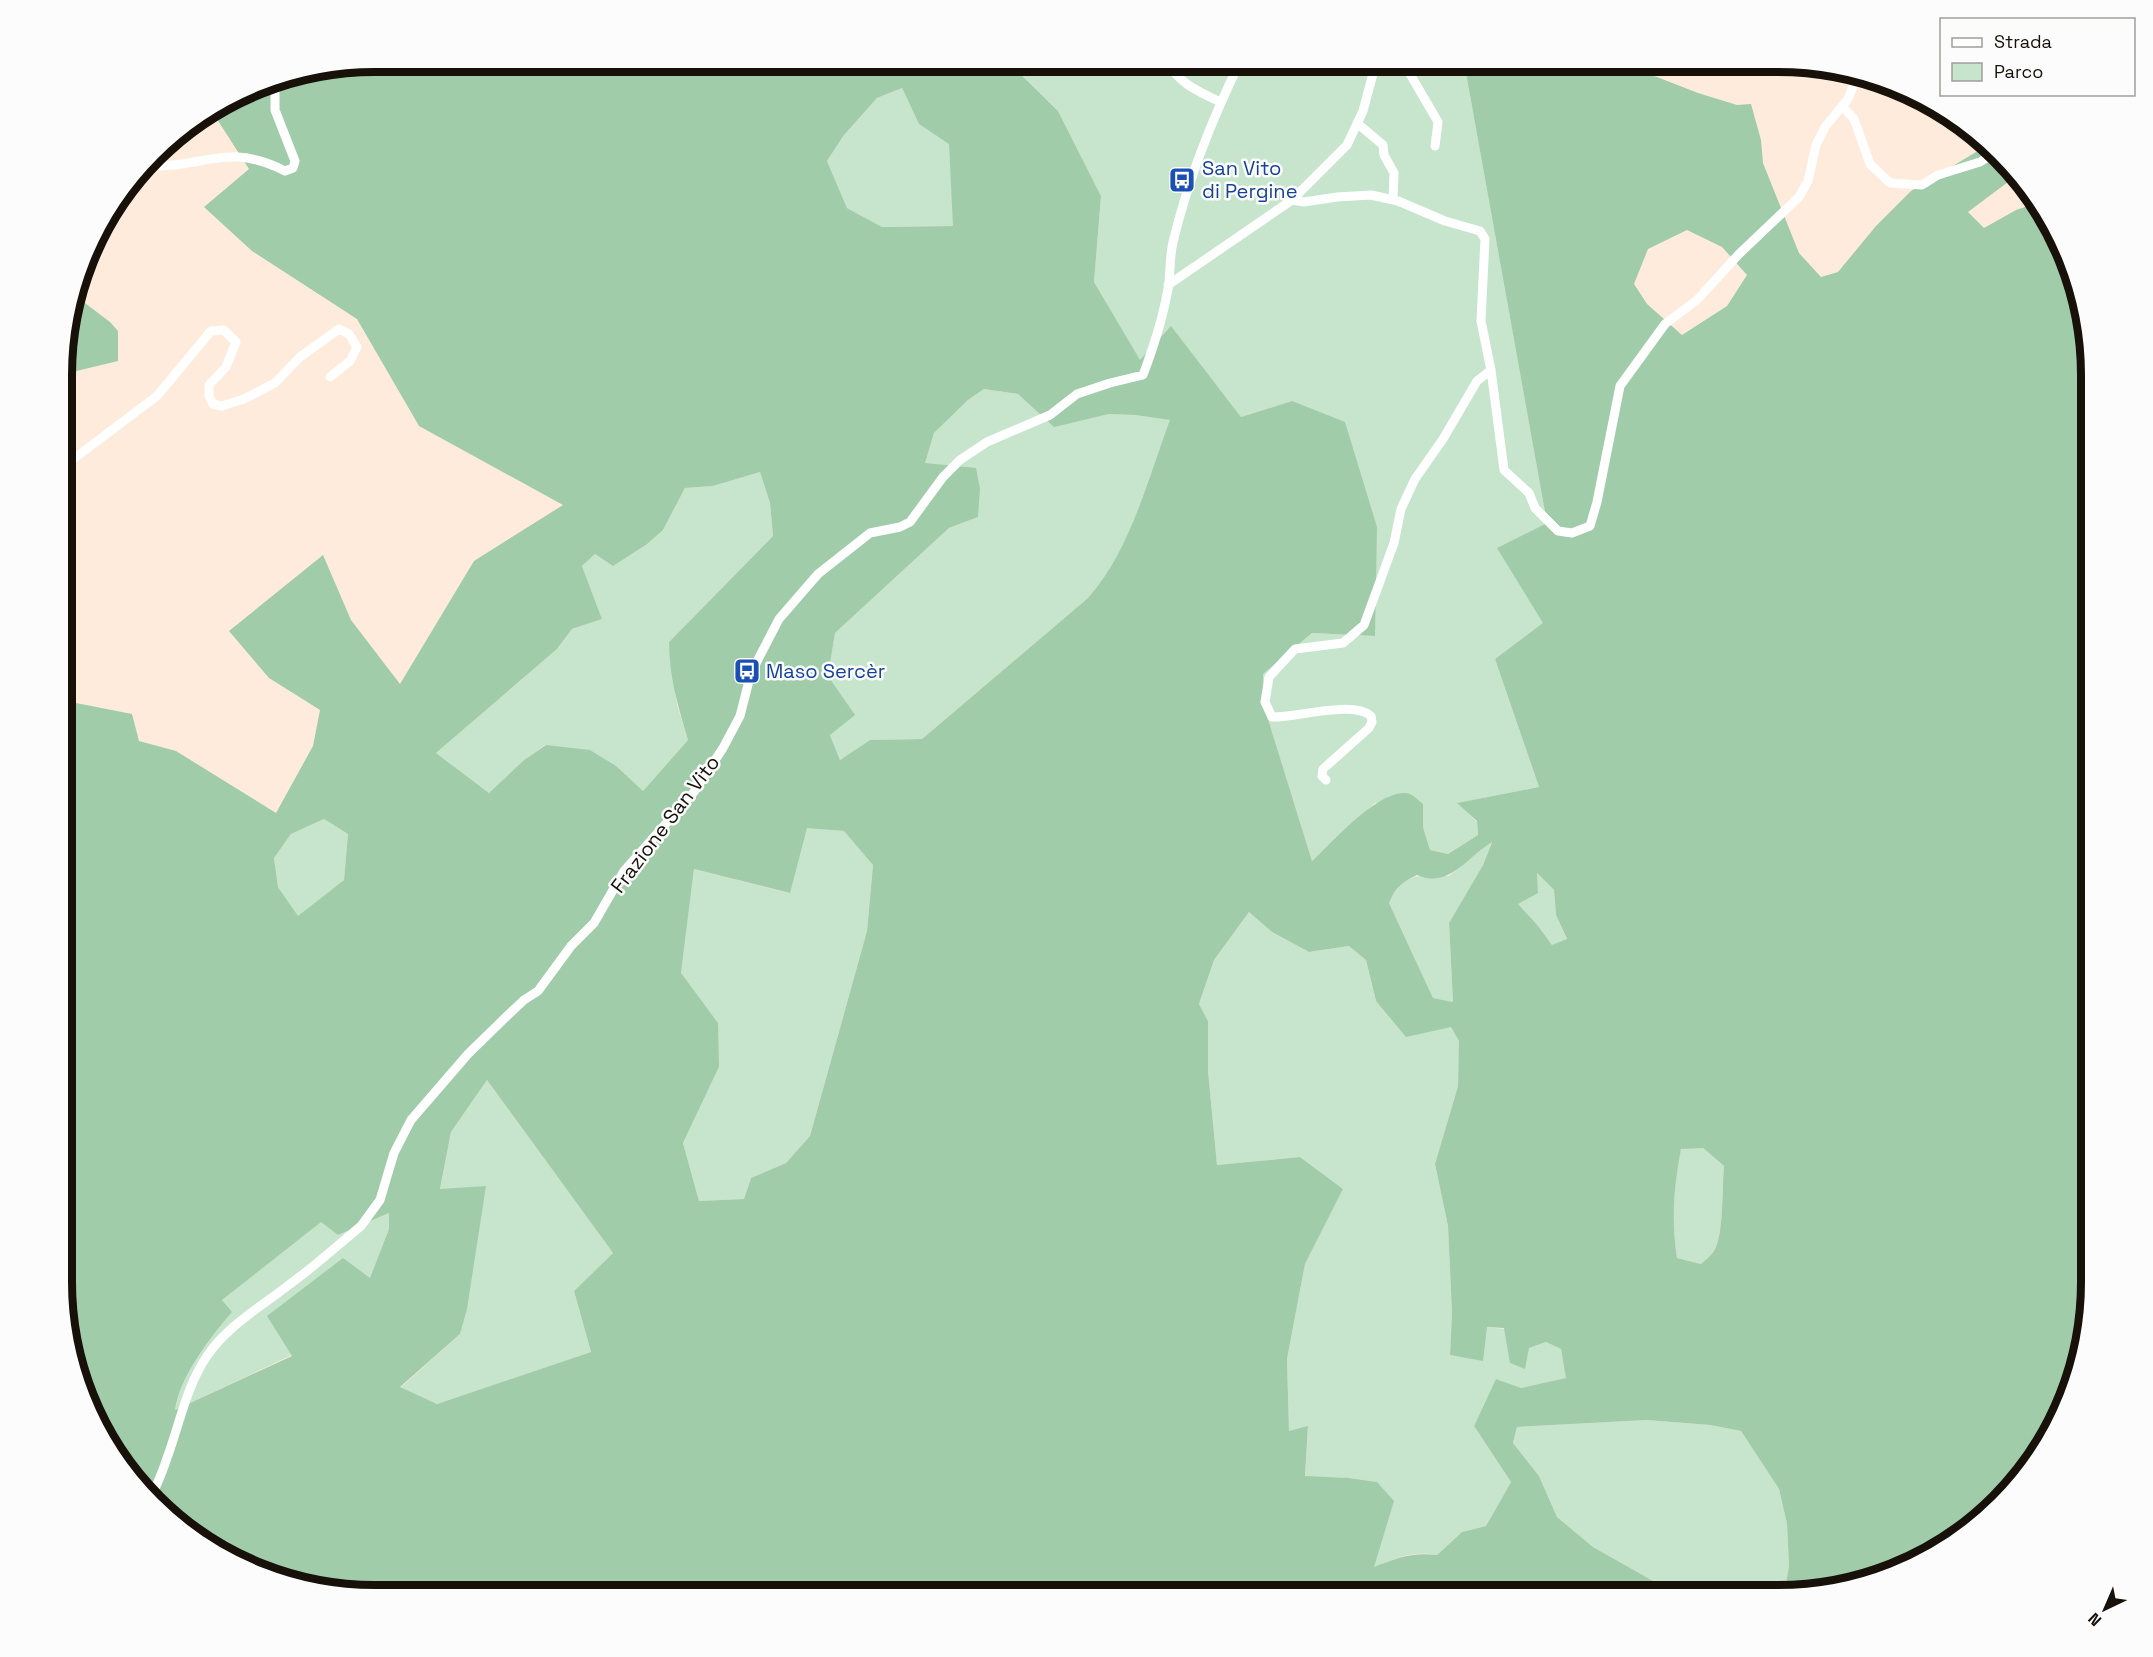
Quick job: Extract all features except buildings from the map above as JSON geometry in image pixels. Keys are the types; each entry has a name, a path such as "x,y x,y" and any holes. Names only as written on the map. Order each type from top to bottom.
{"street":[{"path":"1173,72 1189,87 1220,102"},
{"path":"1168,285 1172,246 1183,205 1220,102 1235,72"},
{"path":"1168,285 1292,200 1347,145 1370,87 1372,72"},
{"path":"1409,72 1438,122 1435,146"},
{"path":"1292,200 1304,202 1371,195 1393,200 1445,221 1480,231 1485,239 1481,321 1491,370 1504,470 1529,493 1535,508 1558,531 1572,533 1590,526 1597,502 1620,386 1665,324 1697,300 1739,254 1798,197 1808,182 1816,145 1825,128 1848,99 1855,82"},
{"path":"157,165 224,156 243,156 262,160 285,171 293,168 295,161 275,110 275,89"},
{"path":"1842,106 1854,118 1870,164 1890,183 1922,185 1938,175 1980,162 1988,157"},
{"path":"1357,123 1383,145 1384,155 1394,173 1393,200"},
{"name":"Frazione San Vito","path":"155,1490 187,1397 207,1355 234,1325 290,1285 362,1226 380,1200 394,1153 411,1120 468,1054 516,1008 538,992 571,946 594,923 624,872 694,792 723,748 740,716 751,673 779,619 818,574 870,533 910,522 943,477 960,460 987,442 1050,415 1077,394 1143,375 1154,348 1168,285"},
{"path":"72,460 157,396 211,330 224,330 236,342 226,367 209,385 209,396 213,404 222,406 233,403 275,383 300,357 339,329 349,334 357,347 350,361 330,377"},
{"path":"1326,780 1322,776 1323,769 1369,728 1372,722 1371,716 1366,711 1340,710 1310,711 1272,717 1265,702 1269,677 1295,649 1343,643 1364,625 1394,543 1401,509 1415,479 1443,440 1477,381 1491,370"}],"green space":[{"path":"375,72 1018,72 1058,111 1101,196 1094,282 1140,360 1171,326 1241,417 1292,401 1345,422 1377,527 1375,636 1312,633 1263,674 1264,706 1312,861 1354,820 1391,796 1409,794 1423,804 1423,827 1430,850 1448,854 1478,835 1477,821 1457,803 1539,787 1495,659 1543,623 1497,548 1547,523 1466,72 1639,72 1737,105 1751,104 1761,140 1763,163 1799,253 1821,277 1838,272 1876,226 1911,191 1976,152 1983,152 2010,180 1968,212 1984,228 2016,210 2030,206 2050,241 2071,296 2078,335 2081,375 2081,1282 2078,1322 2071,1361 2050,1416 2030,1451 2006,1482 1978,1510 1947,1534 1912,1554 1857,1575 1786,1585 1789,1566 1787,1524 1779,1489 1741,1431 1710,1425 1647,1420 1517,1427 1513,1443 1539,1476 1557,1517 1593,1547 1660,1585 375,1585 335,1582 296,1575 241,1554 206,1534 175,1510 147,1482 123,1451 103,1416 88,1380 75,1322 72,1282 72,718 76,703 132,714 139,741 176,751 276,813 313,746 320,710 269,678 229,631 323,555 351,620 400,684 474,561 563,505 419,426 357,319 252,251 204,207 249,169 216,117 241,103 277,88 335,75","holes":["902,88 919,124 949,144 953,226 882,227 847,208 827,161 844,135 877,98","1687,230 1722,247 1747,275 1727,306 1682,335 1647,304 1634,284 1648,249","984,389 1018,394 1054,427 1109,414 1170,420 1127,537 1103,579 1088,598 922,739 870,740 840,760 830,735 855,715 828,676 835,633 949,528 978,517 980,489 976,468 925,463 934,433 968,400","760,472 770,503 773,536 669,642 672,679 688,740 643,791 616,766 590,750 546,745 524,760 489,793 436,753 557,649 572,629 602,619 582,566 595,554 613,566 647,544 663,530 685,488 713,486","324,819 348,834 344,880 298,916 278,887 274,858 291,834","807,828 844,831 873,865 867,931 810,1136 786,1163 751,1178 744,1199 699,1201 683,1143 719,1067 718,1023 681,973 694,869 790,893","1492,842 1483,865 1449,923 1453,1002 1433,998 1389,903 1403,883 1417,875 1428,878 1448,875","1537,873 1554,890 1556,915 1567,939 1552,945 1518,904 1538,893","1249,912 1272,932 1309,952 1349,946 1366,960 1376,1001 1406,1037 1451,1027 1459,1041 1458,1086 1435,1164 1448,1226 1452,1313 1450,1355 1483,1361 1487,1327 1504,1328 1510,1363 1525,1369 1529,1348 1546,1342 1561,1349 1566,1378 1521,1388 1496,1379 1474,1426 1511,1482 1486,1526 1462,1532 1437,1555 1405,1556 1374,1567 1394,1501 1377,1482 1305,1476 1308,1426 1289,1431 1287,1359 1305,1264 1343,1189 1300,1157 1217,1165 1208,1071 1208,1021 1199,1004 1214,960","487,1080 613,1253 574,1291 591,1352 437,1404 400,1387 460,1334 467,1309 486,1186 440,1189 451,1132","1703,1148 1724,1166 1720,1234 1713,1253 1701,1264 1677,1258 1674,1203 1681,1149","389,1213 389,1229 370,1278 343,1258 267,1316 292,1356 175,1410 189,1371 232,1312 222,1300 321,1222 338,1235"]},
{"path":"1018,72 1466,72 1547,523 1498,548 1544,623 1495,659 1539,787 1458,803 1477,822 1478,835 1448,854 1430,850 1423,827 1423,804 1375,803 1312,861 1264,706 1263,674 1312,633 1375,636 1292,401 1241,417 1171,327 1140,361 1094,282 1101,196 1058,111"},
{"path":"902,88 919,124 949,143 954,226 882,227 847,208 827,161 844,135 877,98"},
{"path":"81,300 118,331 118,361 72,372"},
{"path":"984,389 1018,394 1054,426 1109,414 1171,420 1127,537 1116,559 1088,598 922,739 870,740 840,760 830,735 828,676 835,633 949,528 978,517 925,463 934,433 968,400"},
{"path":"760,472 770,503 773,536 669,642 677,705 688,740 643,791 545,745 524,760 489,793 436,753 557,649 572,629 602,619 582,566 595,554 613,566 663,530 685,488 713,486"},
{"path":"324,819 348,834 344,880 298,917 278,887 274,858 291,834"},
{"path":"807,827 844,831 873,864 867,931 810,1136 786,1163 751,1178 744,1199 699,1201 683,1143 719,1067 681,973 694,869 789,893"},
{"path":"1492,841 1483,865 1449,923 1453,1002 1433,998 1389,903 1394,893 1406,881 1429,875 1449,876"},
{"path":"1536,872 1554,890 1556,915 1567,940 1553,946 1517,904 1538,892"},
{"path":"1249,912 1272,932 1309,952 1349,946 1366,960 1376,1001 1430,1030 1451,1027 1460,1041 1458,1086 1435,1164 1448,1226 1452,1313 1450,1355 1487,1327 1505,1329 1529,1348 1546,1342 1561,1349 1567,1378 1521,1388 1496,1380 1474,1426 1511,1482 1486,1526 1462,1532 1437,1555 1412,1555 1397,1558 1374,1568 1377,1482 1349,1478 1305,1477 1308,1427 1289,1431 1287,1359 1305,1264 1343,1189 1300,1157 1217,1165 1208,1071 1208,1021 1199,1004 1214,960"},
{"path":"487,1080 613,1253 574,1291 591,1352 437,1404 400,1388 460,1334 486,1186 440,1190 451,1132"},
{"path":"1681,1148 1703,1148 1724,1166 1720,1234 1713,1253 1701,1264 1677,1258 1674,1203"},
{"path":"389,1213 389,1229 370,1279 292,1355 175,1410 189,1371 231,1313 222,1300 321,1221 338,1235"},
{"path":"1647,1420 1710,1425 1741,1431 1779,1489 1787,1524 1789,1566 1786,1585 1660,1585 1593,1547 1557,1517 1539,1476 1513,1443 1517,1427"}],"place":[{"name":"San Vito di Pergine","path":"1182,180"},
{"name":"Maso Sercèr","path":"747,671"}]}
